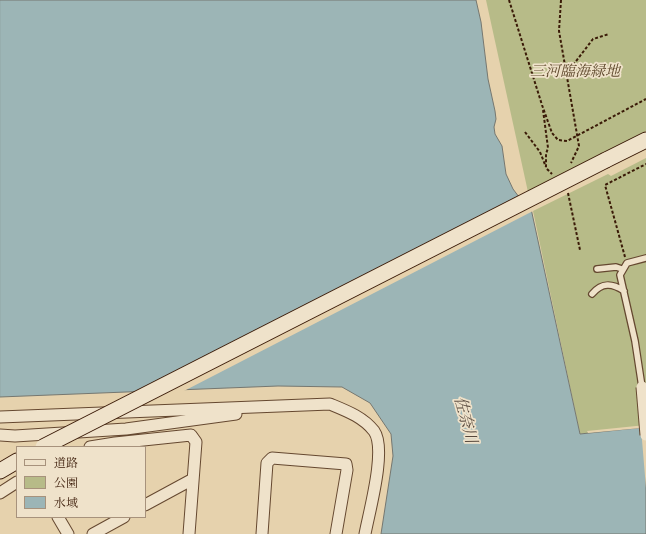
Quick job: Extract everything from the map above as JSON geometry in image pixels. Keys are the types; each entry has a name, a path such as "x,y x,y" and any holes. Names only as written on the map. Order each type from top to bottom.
{"street":[{"path":"44,446 646,140"},
{"path":"642,387 646,435"},
{"path":"0,436 126,429 309,404"},
{"path":"0,417 330,404 351,412 366,422 375,433 379,444 379,457 365,534"},
{"path":"96,446 192,435 196,442 189,534"},
{"path":"262,534 267,464 272,458 346,464 348,470 336,534"},
{"path":"0,471 16,462"},
{"path":"146,505 194,479"},
{"path":"0,493 16,483"},
{"path":"59,518 68,534"},
{"path":"92,534 122,518"}],"lane":[{"path":"642,387 635,341 620,275 622,269 627,263 646,258"},
{"path":"598,269 616,267 622,269"},
{"path":"592,294 598,287 603,285 610,285 624,291"}],"path":[{"path":"509,0 542,105 552,133 558,140 567,140 646,99"},
{"path":"561,0 559,31 579,146 570,166"},
{"path":"567,73 593,40 609,34"},
{"path":"542,105 548,148 546,154 546,168"},
{"path":"525,132 540,152 546,168 554,176"},
{"path":"627,263 605,185 646,164"},
{"path":"568,187 568,201"},
{"path":"565,194 580,250"}],"green space":[{"name":"三河臨海緑地","path":"486,0 646,0 646,131 528,192"},
{"path":"646,158 646,427 580,434 533,211 608,174 611,176"}],"water":[{"name":"佐奈川","path":"0,0 476,0 481,22 488,79 495,111 495,134 502,146 506,174 513,189 519,197 530,204 580,434 646,427 646,534 381,534 393,456 391,434 370,403 342,387 278,386 0,397"}],"pier":[{"path":"521,196 531,203 533,211 182,392 130,394"},
{"path":"646,425 646,488 641,428 588,433 587,431"}]}
